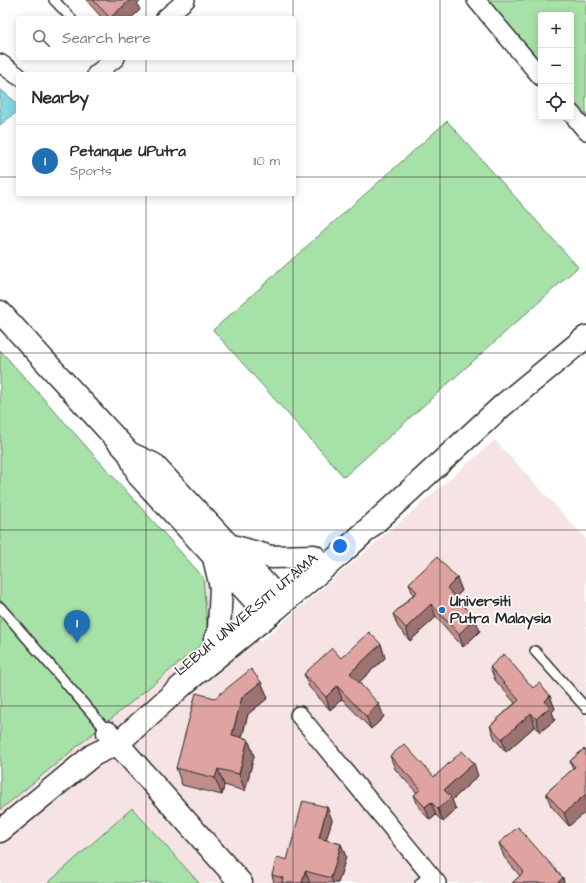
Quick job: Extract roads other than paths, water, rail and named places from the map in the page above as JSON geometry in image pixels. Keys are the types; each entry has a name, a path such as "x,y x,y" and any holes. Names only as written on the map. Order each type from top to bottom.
{"street":[{"path":"167,16 186,0"},
{"path":"476,0 538,73"},
{"path":"98,72 111,60"},
{"path":"0,63 16,75"},
{"path":"574,117 586,131"},
{"path":"0,312 129,453 139,476 221,551 267,599 267,608 207,657 186,682"},
{"name":"LEBUH UNIVERSITI UTAMA","path":"0,831 113,738 273,612 378,520 502,406 586,337"},
{"name":"LEBUH UNIVERSITI UTAMA","path":"113,738 216,640 267,599 411,472 502,406"},
{"path":"267,599 287,590 348,538 378,520"},
{"path":"221,551 271,557 314,556"},
{"path":"216,640 219,630 221,551"},
{"path":"299,715 429,880"},
{"path":"113,738 241,883"}],"lane":[{"path":"54,0 69,16"},
{"path":"0,607 113,738"},
{"path":"535,651 586,708"}],"water":[{"path":"0,89 16,102 16,113 0,125"}],"place":[{"name":"Universiti Putra Malaysia","path":"442,610"},
{"name":"Petanque UPutra","path":"77,643"}]}
